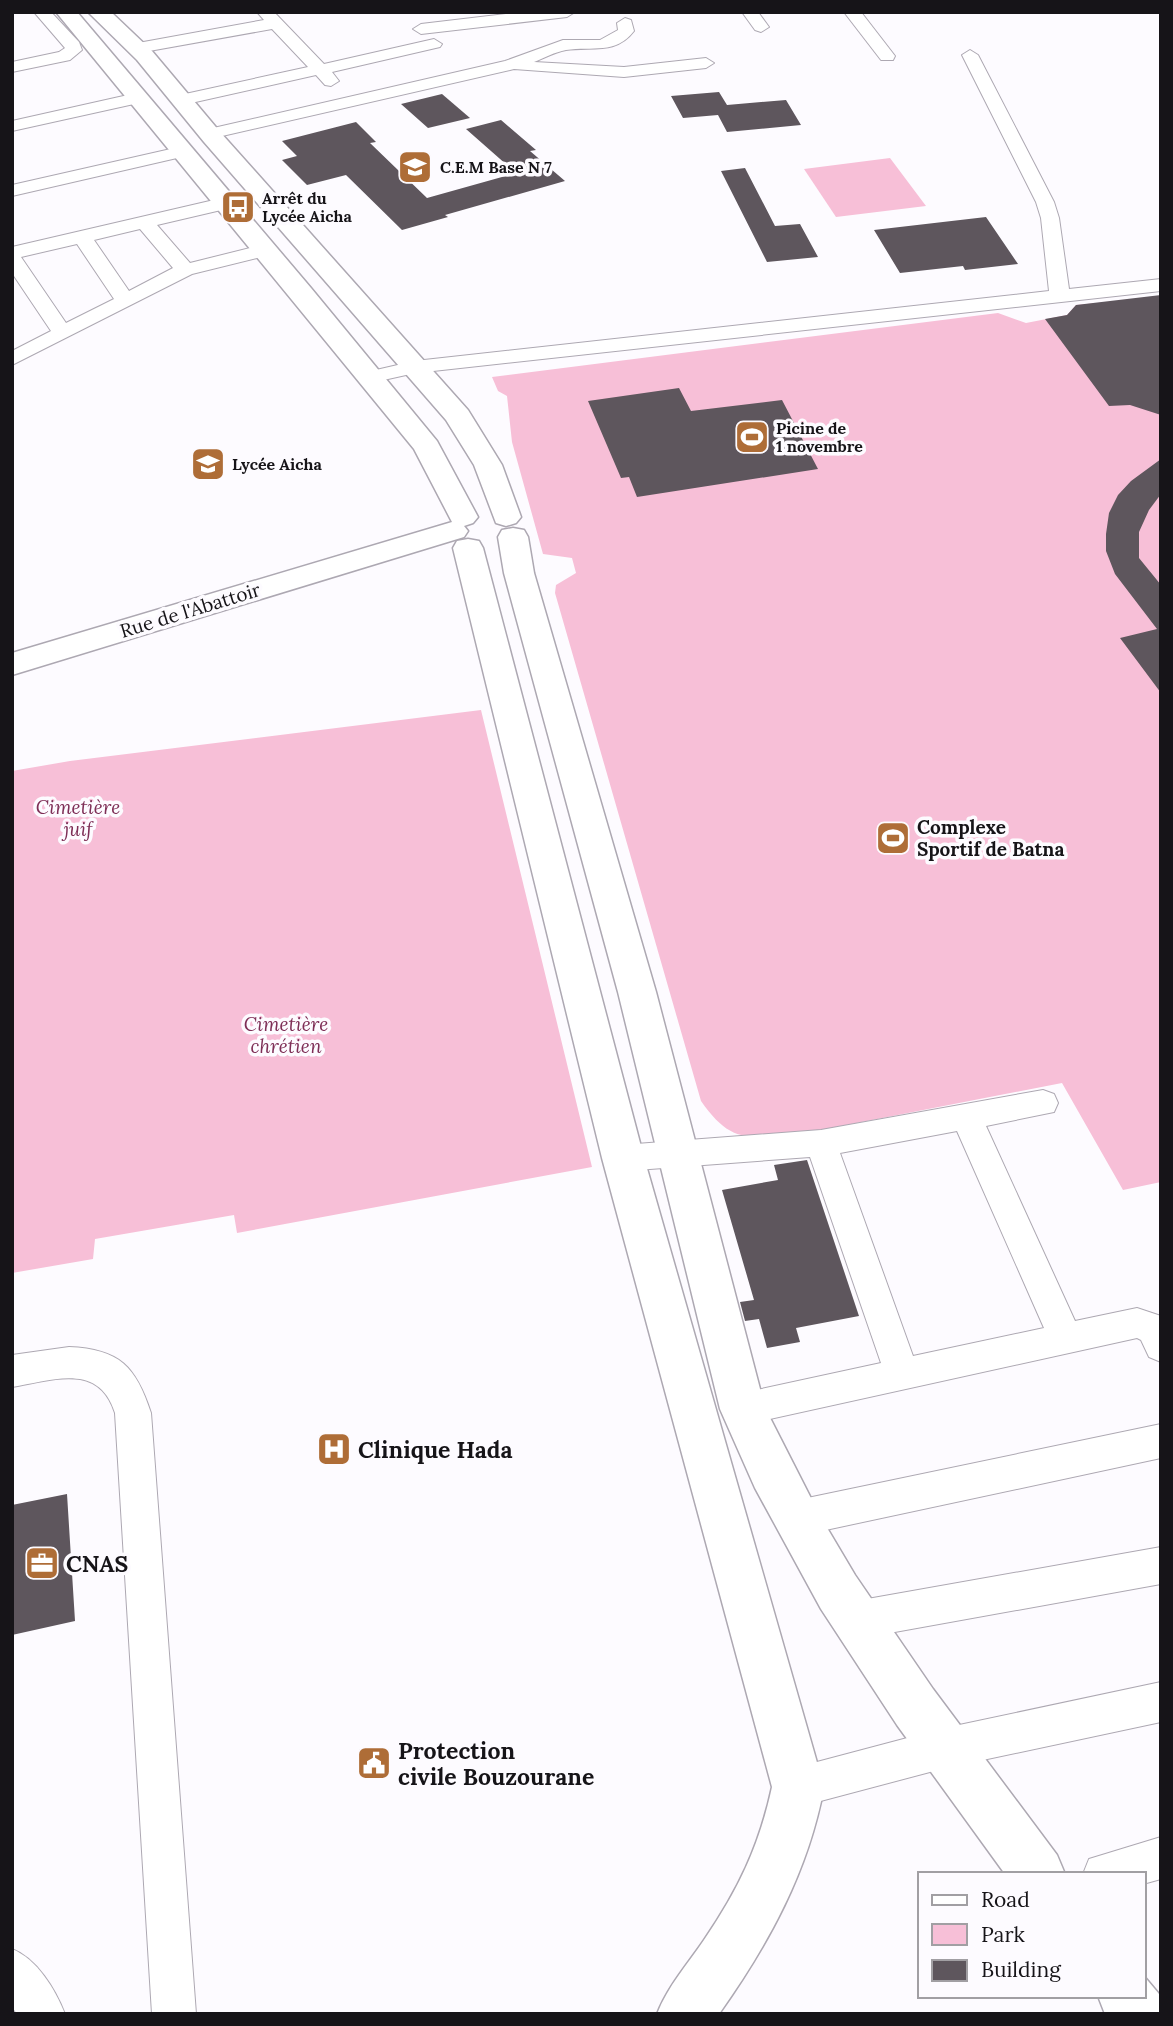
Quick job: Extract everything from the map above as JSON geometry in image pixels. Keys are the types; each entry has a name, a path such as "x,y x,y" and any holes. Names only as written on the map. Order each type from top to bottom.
{"street":[{"path":"12,68 64,56 74,50 42,12"},
{"path":"65,12 76,12"},
{"path":"65,12 184,151 427,447 461,532 623,1158 798,1787 793,1823 779,1862 752,1916 685,2014"},
{"path":"98,12 114,23 138,48 209,134 458,416 488,465 510,527 519,573 637,992 743,1409 793,1518 856,1620 945,1748 1037,1872"},
{"path":"468,74 434,44 417,24 567,12"},
{"path":"750,12 761,27"},
{"path":"852,12 887,56"},
{"path":"138,48 271,18 351,102"},
{"path":"209,134 510,65 563,45 602,45 620,38 626,32 625,23"},
{"path":"182,100 434,44"},
{"path":"602,45 624,72"},
{"path":"970,55 1045,202 1050,218 1060,296"},
{"path":"510,65 624,72 706,64"},
{"path":"12,125 137,98"},
{"path":"12,169 17,190 184,151"},
{"path":"61,331 12,256 144,221 227,204"},
{"path":"144,221 185,270"},
{"path":"82,236 125,300"},
{"path":"12,359 61,331 185,270 266,250"},
{"path":"370,377 415,367 1161,285"},
{"name":"Rue de l'Abattoir","path":"12,664 461,532 485,551 498,548 510,527"},
{"path":"623,1158 821,1143 1043,1102"},
{"path":"966,1117 1066,1340"},
{"path":"821,1143 903,1375"},
{"path":"743,1409 1137,1323 1154,1329 1161,1346"},
{"path":"12,1371 80,1362 101,1366 118,1377 129,1393 134,1427 174,2014"},
{"path":"793,1518 1161,1441"},
{"path":"856,1620 1161,1565"},
{"path":"798,1787 945,1748 1161,1702"},
{"path":"1111,1872 1161,1858"},
{"path":"12,1970 43,2014"},
{"path":"1127,1998 1139,2014"}],"green space":[{"path":"890,158 926,206 836,217 804,169"},
{"name":"Complexe Sportif de Batna","path":"1161,297 1161,1182 1123,1190 1062,1083 785,1137 737,1134 719,1123 701,1101 555,593 556,585 576,573 572,558 543,554 512,442 507,396 498,391 492,377 998,313 1026,323 1067,315 1076,305"},
{"name":"Cimetière chrétien","path":"481,710 592,1167 237,1233 234,1215 95,1239 93,1259 12,1273 12,771 70,761"}],"building":[{"path":"719,92 727,105 786,100 801,125 727,132 718,115 683,118 671,96"},
{"path":"442,94 470,118 428,128 401,104"},
{"path":"501,120 536,150 530,151 565,181 402,230 346,175 307,185 282,160 297,156 282,141 356,122 376,142 370,143 427,198 516,173 466,129"},
{"path":"745,168 775,226 800,224 818,257 767,262 721,171"},
{"path":"986,217 1018,264 965,270 963,266 900,273 874,230"},
{"path":"1161,295 1161,415 1130,405 1109,406 1045,319 1067,315 1076,305"},
{"path":"679,388 691,411 782,400 818,469 637,497 629,477 621,478 588,401"},
{"path":"1161,459 1161,494 1149,510 1139,532 1139,558 1161,585 1161,693 1120,638 1157,629 1115,574 1106,551 1106,534 1109,513 1118,495 1131,481"},
{"path":"807,1160 859,1316 796,1328 800,1342 767,1348 759,1319 745,1321 740,1302 754,1300 722,1190 778,1180 774,1165"},
{"name":"CNAS","path":"67,1494 75,1621 12,1635 12,1505"}],"place":[{"name":"C.E.M Base N 7","path":"415,167"},
{"name":"Arrêt du Lycée Aicha","path":"238,207"},
{"name":"Picine de 1 novembre","path":"752,437"},
{"name":"Lycée Aicha","path":"208,464"},
{"name":"Complexe Sportif de Batna","path":"893,838"},
{"name":"Clinique Hada","path":"334,1449"},
{"name":"CNAS","path":"42,1563"},
{"name":"Protection civile Bouzourane","path":"374,1763"}],"park label":[{"name":"Cimetière juif","path":"78,818"}]}
